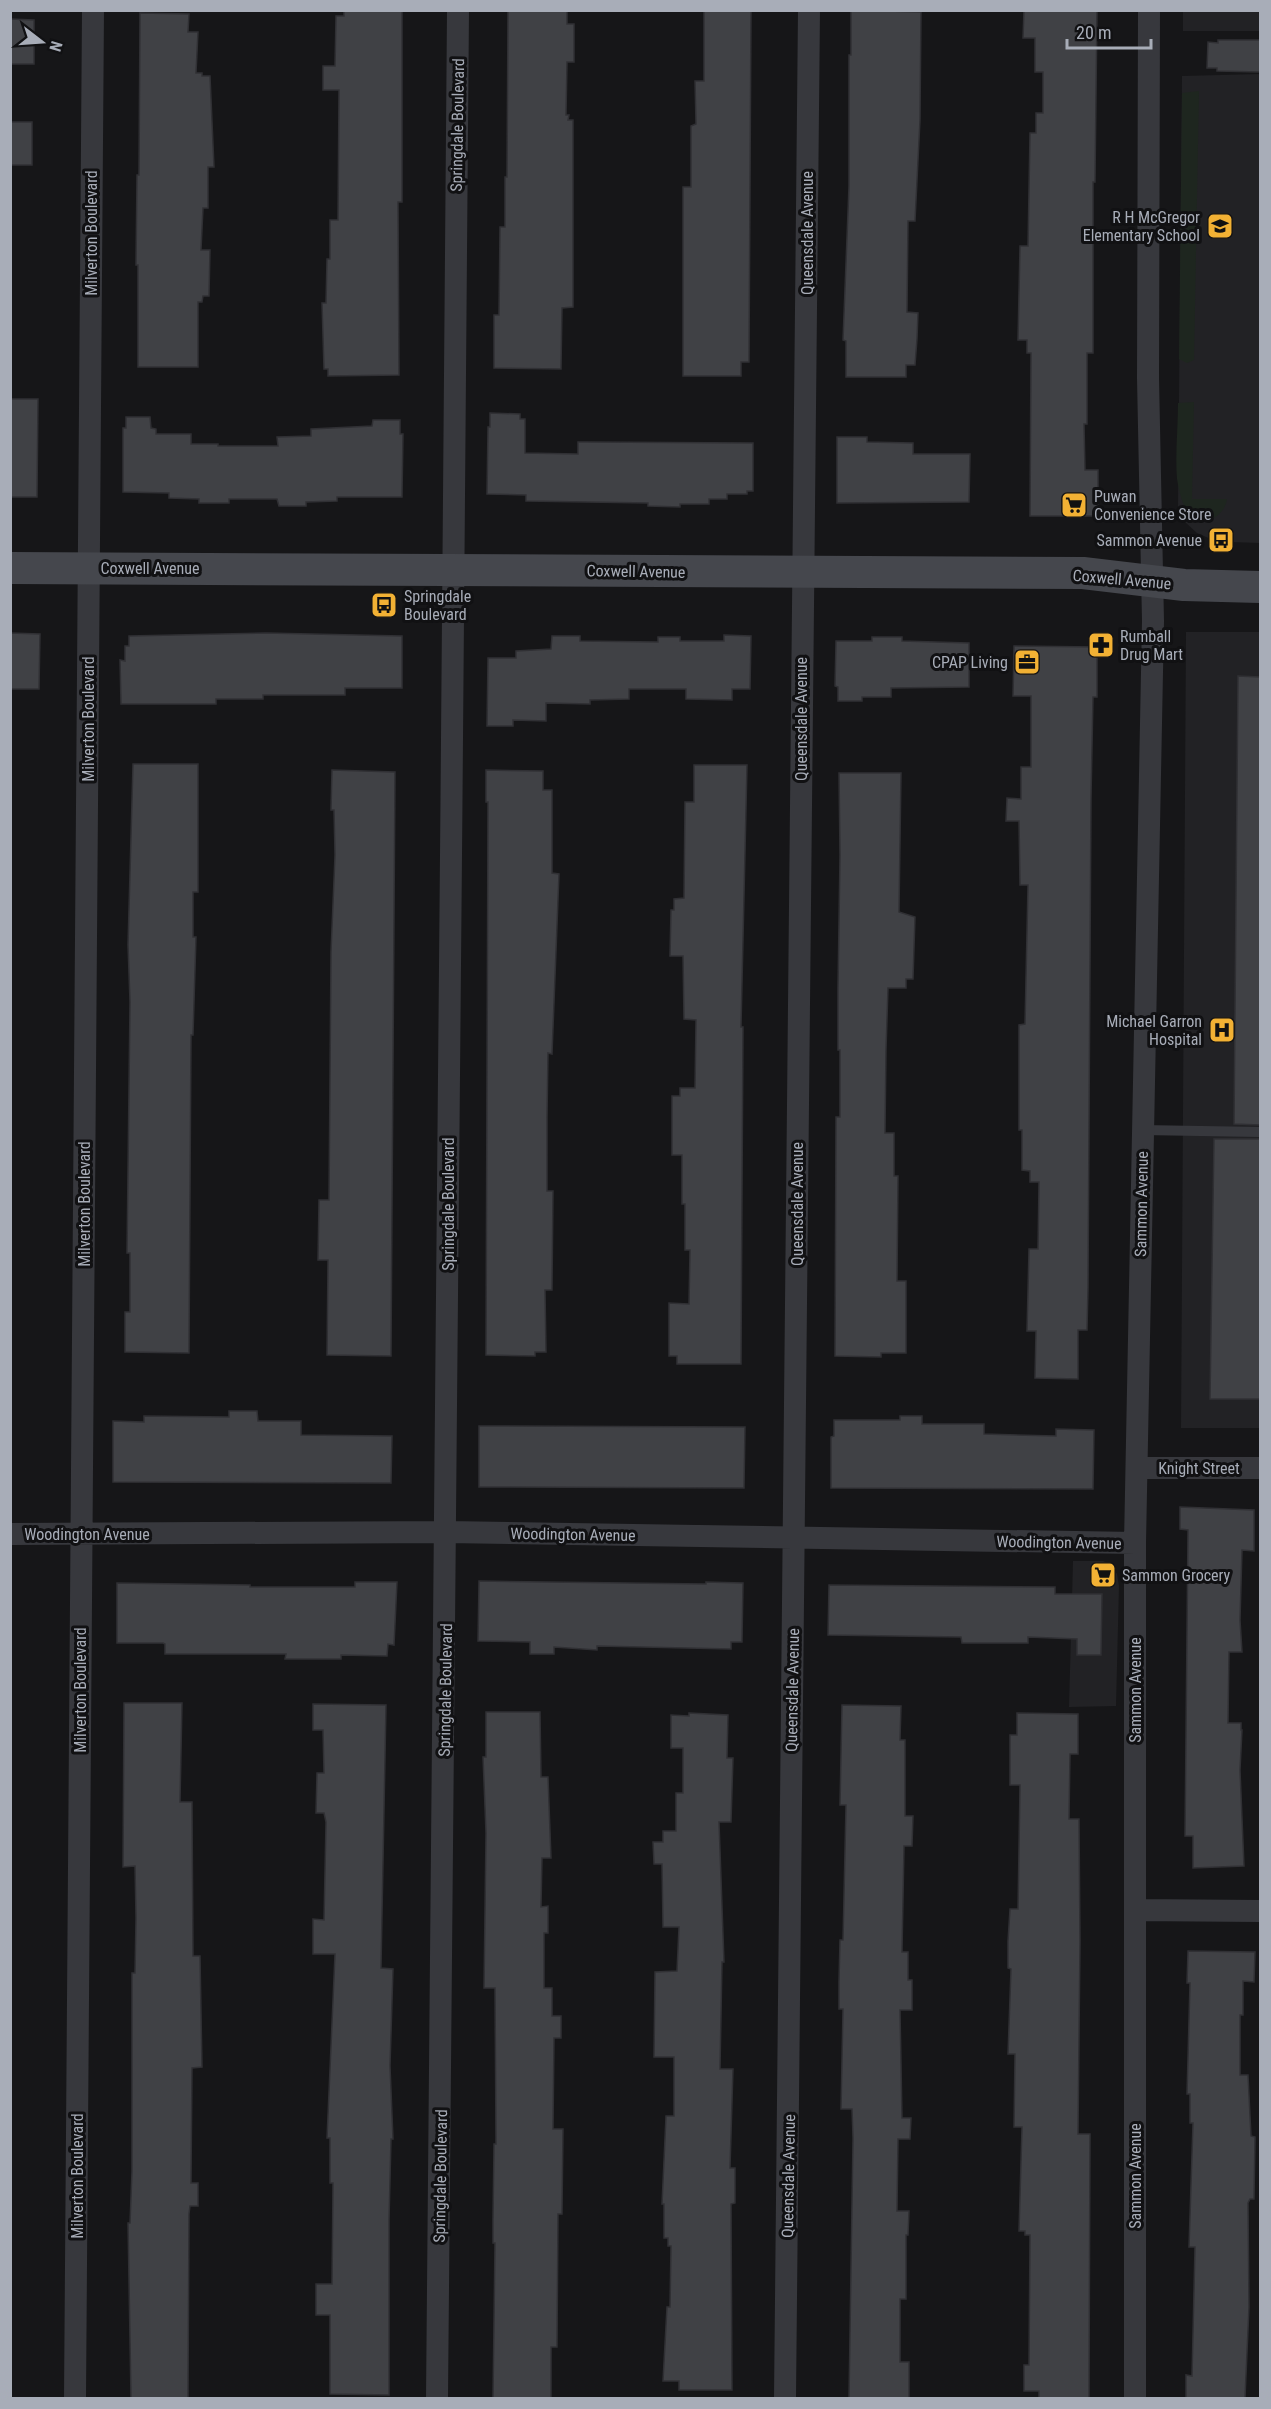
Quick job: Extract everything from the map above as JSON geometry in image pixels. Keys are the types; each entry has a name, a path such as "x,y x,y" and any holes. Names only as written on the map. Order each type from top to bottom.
{"main road":[{"name":"Coxwell Avenue","path":"10,567 1083,573 1184,585 1260,587"}],"street":[{"name":"Milverton Boulevard","path":"75,2398 93,10"},
{"name":"Springdale Boulevard","path":"437,2398 447,1532 458,10"},
{"name":"Queensdale Avenue","path":"785,2398 809,10"},
{"name":"Sammon Avenue","path":"1135,2398 1135,1543 1152,633 1148,378 1149,10"},
{"name":"Knight Street","path":"1137,1468 1260,1468"},
{"name":"Woodington Avenue","path":"10,1534 447,1532 1135,1543"},
{"path":"1135,1910 1260,1911"}],"lane":[{"path":"1142,1130 1260,1132"}],"shaded area":[{"path":"1183,11 1260,11 1260,31 1183,31"},
{"name":"R H McGregor Elementary School","path":"1260,74 1260,543 1213,540 1197,533 1185,522 1178,508 1182,76"},
{"path":"1199,91 1194,360 1187,363 1179,359 1182,93"},
{"path":"1194,402 1192,499 1227,499 1222,511 1206,521 1194,519 1189,514 1177,479 1178,403"},
{"name":"Michael Garron Hospital","path":"1186,632 1260,632 1260,1428 1181,1428"},
{"path":"1073,1561 1103,1561 1111,1565 1117,1574 1119,1586 1116,1706 1069,1707"}],"building":[{"path":"344,10 402,10 402,202 398,202 399,375 328,376 328,369 324,369 322,303 326,303 327,259 330,259 330,220 338,220 339,90 323,90 323,66 335,66 336,16 344,16"},
{"path":"508,10 567,10 567,24 574,24 574,62 567,62 566,115 569,115 568,120 573,120 573,307 562,308 561,369 494,368 494,315 499,315 500,227 505,227 505,177 507,177"},
{"path":"704,10 751,10 749,362 741,362 741,376 683,376 683,187 691,187 691,126 696,124 695,81 704,81"},
{"path":"851,10 921,12 920,120 915,221 908,221 907,312 918,313 917,339 915,365 906,365 906,377 846,377 846,341 843,340 849,186"},
{"path":"1024,10 1097,10 1095,182 1093,182 1093,353 1087,353 1087,424 1084,424 1085,470 1098,470 1098,516 1030,516 1031,353 1027,353 1027,340 1018,340 1020,246 1028,246 1030,133 1036,133 1036,113 1043,113 1043,72 1035,72 1035,38 1023,38"},
{"path":"140,13 189,14 188,32 198,32 196,73 210,76 214,167 208,167 208,208 203,208 201,250 210,250 209,296 203,296 202,302 198,302 198,367 138,367 138,265 136,265"},
{"path":"10,19 34,20 34,64 10,64"},
{"path":"1218,40 1260,40 1260,72 1217,71 1217,68 1207,68 1208,42 1218,43"},
{"path":"10,122 32,122 32,165 10,165"},
{"path":"10,399 38,399 37,497 10,497"},
{"path":"490,413 520,414 520,419 525,419 525,453 578,454 578,442 753,443 753,491 747,491 747,494 727,494 727,499 709,499 709,504 680,504 680,507 648,506 648,503 526,501 526,495 487,494"},
{"path":"126,417 150,417 151,428 156,429 156,434 191,434 191,444 218,444 218,446 278,446 277,437 311,436 311,429 372,426 373,420 400,420 400,434 403,434 402,497 337,497 337,501 306,502 306,506 279,506 277,499 229,499 229,503 199,503 199,499 169,498 169,493 123,492 123,428 126,428"},
{"path":"837,437 867,437 867,442 913,443 913,454 970,454 969,502 837,503"},
{"path":"10,633 40,634 39,689 10,689"},
{"path":"266,633 402,636 402,688 345,688 345,695 263,695 263,699 216,699 216,704 121,704 120,660 125,661 125,646 129,646 129,636"},
{"path":"724,635 751,636 750,689 732,689 732,700 686,699 686,689 629,689 629,699 590,700 590,704 546,703 546,721 513,720 513,726 487,726 488,658 516,658 516,651 551,649 552,636 580,636 580,641 658,642 658,637 680,637 680,641 724,641"},
{"path":"872,637 902,637 902,641 969,643 969,687 891,688 891,697 862,697 862,701 838,701 838,687 835,686 836,641 872,641"},
{"path":"1014,646 1097,647 1097,697 1093,697 1091,798 1087,1330 1078,1330 1078,1379 1035,1378 1036,1331 1027,1331 1029,1249 1038,1249 1039,1182 1030,1182 1030,1171 1022,1170 1022,1130 1019,1130 1019,1025 1025,1024 1028,885 1020,885 1019,821 1006,821 1007,798 1021,799 1021,767 1031,767 1031,696 1013,696"},
{"path":"1238,676 1260,677 1260,1125 1234,1124"},
{"path":"133,764 198,764 198,892 193,892 193,937 196,937 193,1035 191,1035 189,1353 125,1352 125,1312 130,1312 130,1253 127,1253 130,1002 128,945"},
{"path":"694,765 747,765 741,1027 743,1027 741,1364 677,1364 677,1356 669,1356 669,1303 689,1304 690,1250 685,1250 682,1155 672,1155 672,1096 680,1096 680,1088 695,1088 696,1020 684,1019 683,956 670,956 671,910 674,910 674,899 684,898 685,802 694,802"},
{"path":"332,770 395,772 391,1356 327,1355 328,1260 318,1260 319,1200 329,1200 331,952 335,855 334,810 331,810"},
{"path":"486,770 543,771 543,790 552,790 552,873 559,874 552,1054 548,1053 547,1191 553,1191 552,1290 545,1290 546,1352 535,1352 535,1356 486,1355 488,802 486,802"},
{"path":"839,773 901,773 899,912 915,917 913,979 906,979 906,988 888,988 886,1050 885,1133 894,1133 894,1176 898,1176 897,1281 906,1281 906,1353 881,1353 881,1357 835,1356 836,1117 840,1117 840,1050 838,1050"},
{"path":"1214,1139 1260,1139 1260,1399 1210,1399"},
{"path":"229,1411 257,1411 258,1421 301,1421 301,1435 392,1436 391,1483 113,1482 113,1421 144,1422 144,1416 229,1417"},
{"path":"900,1416 922,1416 922,1424 984,1424 984,1434 1056,1436 1056,1429 1094,1430 1093,1489 831,1488 831,1437 834,1436 834,1420 900,1420"},
{"path":"479,1426 745,1427 744,1488 479,1487"},
{"path":"1180,1507 1254,1510 1254,1551 1242,1550 1240,1620 1242,1652 1229,1652 1228,1723 1241,1723 1242,1730 1240,1770 1244,1866 1193,1868 1193,1836 1185,1836 1188,1530 1180,1529"},
{"path":"479,1581 743,1583 742,1642 731,1642 731,1649 597,1646 597,1650 554,1647 554,1654 530,1654 530,1642 478,1641"},
{"path":"355,1582 397,1582 394,1645 388,1644 387,1656 341,1655 341,1659 285,1659 286,1654 165,1654 163,1643 117,1643 117,1583 355,1587"},
{"path":"829,1585 1055,1587 1055,1594 1102,1594 1101,1655 1077,1655 1077,1639 1028,1637 1028,1643 962,1643 961,1637 828,1635"},
{"path":"124,1703 182,1703 180,1802 192,1802 193,1956 200,1956 202,2067 192,2068 191,2183 198,2183 198,2206 190,2206 189,2214 188,2398 131,2398 128,2223 130,2223 132,2171 132,1973 135,1973 136,1918 135,1866 123,1867"},
{"path":"313,1704 386,1705 381,1968 393,1969 390,2066 393,2139 391,2139 389,2221 389,2395 330,2394 330,2315 316,2315 316,2284 332,2284 333,2183 330,2183 330,2138 327,2138 335,1954 313,1954 313,1919 324,1920 326,1822 324,1813 316,1813 317,1773 324,1773 323,1730 313,1730"},
{"path":"842,1705 901,1706 900,1740 905,1740 905,1816 913,1816 912,1846 904,1846 902,1952 908,1952 908,1980 912,1980 912,2010 900,2010 902,2118 911,2118 910,2139 898,2139 897,2211 909,2211 908,2235 906,2235 906,2299 900,2299 900,2362 909,2362 909,2398 849,2398 853,2138 852,2109 841,2109 843,2009 839,2009 839,1981 840,1940 843,1940 846,1805 840,1805"},
{"path":"486,1712 540,1712 541,1777 548,1777 551,1858 542,1858 541,1907 548,1906 548,1933 544,1933 544,1988 552,1988 552,2016 561,2016 561,2038 554,2038 553,2129 563,2129 562,2214 558,2214 557,2347 551,2347 551,2398 493,2398 495,1988 484,1988 486,1833 483,1757 486,1757"},
{"path":"689,1713 728,1715 727,1758 733,1758 731,1822 719,1822 724,1962 722,1962 720,2069 733,2069 730,2168 735,2168 735,2203 731,2204 732,2390 679,2390 679,2381 663,2381 667,2307 670,2307 671,2246 668,2246 668,2238 664,2238 664,2204 662,2204 666,2116 674,2116 674,2057 654,2057 655,1972 677,1971 679,1927 663,1927 662,1864 654,1864 653,1842 663,1842 663,1831 676,1831 676,1793 683,1793 683,1748 671,1748 671,1715 689,1716"},
{"path":"1017,1713 1078,1714 1078,1754 1070,1754 1069,1819 1079,1819 1078,2134 1090,2134 1089,2398 1039,2398 1039,2391 1024,2391 1024,2365 1029,2365 1030,2235 1025,2235 1025,2231 1019,2231 1022,2127 1014,2127 1015,2054 1008,2054 1011,1969 1008,1968 1008,1941 1010,1909 1018,1909 1020,1785 1010,1785 1010,1735 1017,1735"},
{"path":"1188,1951 1255,1952 1254,1982 1243,1981 1243,2015 1240,2015 1240,2075 1248,2075 1251,2136 1255,2137 1254,2199 1250,2199 1248,2203 1249,2307 1245,2398 1186,2398 1186,2375 1192,2376 1195,2247 1189,2247 1193,2123 1190,2123 1190,2094 1187,2094 1190,1983 1187,1983"}],"place":[{"name":"R H McGregor Elementary School","path":"1220,226"},
{"name":"Puwan Convenience Store","path":"1074,505"},
{"name":"Sammon Avenue","path":"1221,540"},
{"name":"Springdale Boulevard","path":"384,605"},
{"name":"Rumball Drug Mart","path":"1101,645"},
{"name":"CPAP Living","path":"1027,662"},
{"name":"Michael Garron Hospital","path":"1222,1030"},
{"name":"Sammon Grocery","path":"1103,1575"}]}
